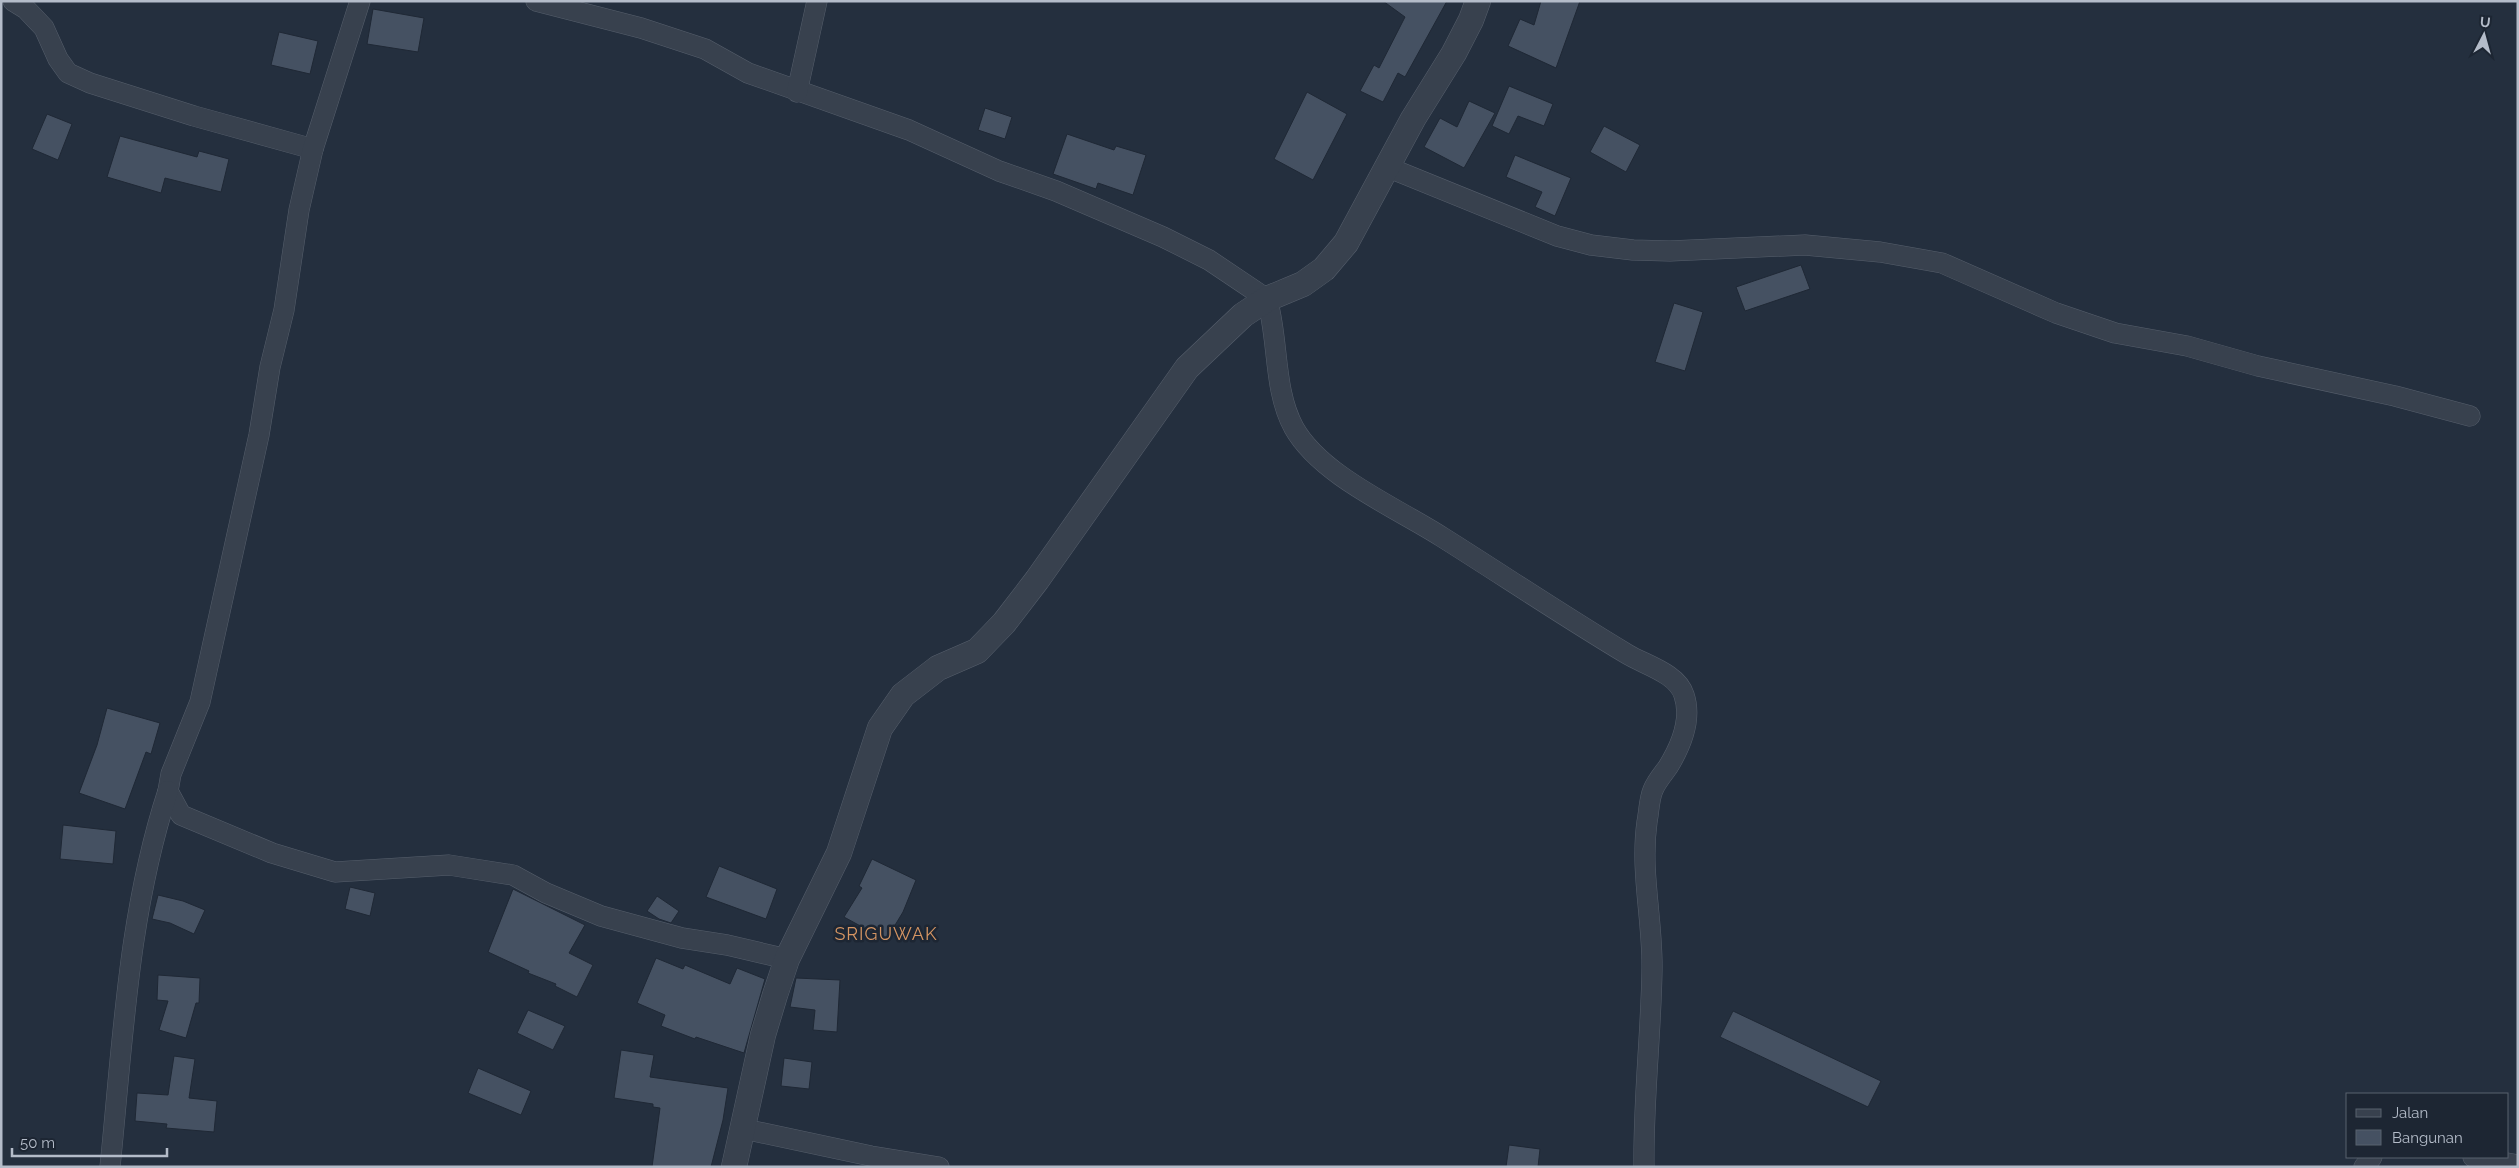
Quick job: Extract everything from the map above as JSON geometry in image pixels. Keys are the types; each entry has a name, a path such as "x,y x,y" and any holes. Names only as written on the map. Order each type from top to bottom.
{"street":[{"path":"14,1 26,9 44,28 58,59 68,73 90,84 194,116 313,149"},
{"path":"110,1167 129,961 153,838 168,791 171,774 200,702 259,435 270,367 284,310 299,210 313,149 360,1"},
{"path":"536,1 641,28 696,46 748,73 797,92 909,130 999,171 1056,191 1163,237 1209,260 1267,299 1273,321 1283,397 1294,428 1311,449 1340,475 1628,655 1673,679 1684,692 1687,714 1682,738 1670,764 1653,790 1647,827 1645,878 1652,968 1644,1103 1644,1167"},
{"path":"797,92 817,1"},
{"path":"734,1167 744,1130 763,1035 787,959 839,853 880,728 903,695 938,668 976,651 1004,624 1187,368 1243,315 1267,299 1302,284 1324,269 1346,244 1387,167 1454,52 1471,20 1478,1"},
{"path":"1387,167 1557,236 1591,245 1633,250 1670,251 1805,245 1880,252 1942,263 2056,313 2115,333 2187,346 2258,366 2395,396 2470,416"},
{"path":"168,791 181,814 272,853 335,872 449,865 513,875 546,893 601,916 682,938 728,945 787,959"},
{"path":"744,1130 871,1156 939,1167"},
{"path":"2479,1158 2518,1165"}],"building":[{"path":"1383,1 1447,1 1405,77 1398,73 1383,102 1360,91 1374,65 1379,68 1405,17"},
{"path":"1541,1 1580,1 1556,68 1508,46 1520,19 1534,25"},
{"path":"373,9 424,18 418,52 367,44"},
{"path":"279,32 318,41 310,74 271,65"},
{"path":"1509,86 1553,104 1544,126 1518,116 1509,134 1492,126"},
{"path":"1307,92 1347,114 1313,180 1274,159"},
{"path":"1469,101 1495,113 1464,168 1424,147 1440,118 1457,127"},
{"path":"985,108 1012,117 1005,139 978,130"},
{"path":"47,114 72,124 58,160 32,149"},
{"path":"1604,126 1640,145 1626,172 1590,152"},
{"path":"1067,134 1114,150 1116,146 1146,155 1133,195 1098,183 1096,189 1053,174"},
{"path":"120,136 197,157 199,151 229,159 221,192 165,178 161,193 107,177"},
{"path":"1515,155 1571,178 1555,216 1535,207 1542,192 1506,177"},
{"path":"1801,265 1810,289 1745,311 1736,287"},
{"path":"1674,303 1703,312 1685,371 1655,362"},
{"path":"107,708 160,723 151,754 146,752 125,809 79,793 97,745"},
{"path":"63,825 116,831 113,864 60,859"},
{"path":"872,859 916,880 903,912 886,940 844,917 862,888 859,886"},
{"path":"719,866 777,889 766,919 706,897"},
{"path":"350,887 375,893 370,916 345,909"},
{"path":"513,889 585,925 569,953 593,965 577,997 555,986 556,984 528,973 529,971 488,952"},
{"path":"158,895 183,901 205,910 194,934 170,923 152,919"},
{"path":"657,896 679,911 671,923 659,919 647,911"},
{"path":"656,958 683,969 685,965 730,984 737,968 765,979 744,1053 696,1037 695,1039 661,1026 665,1015 637,1003"},
{"path":"158,975 200,978 199,1003 196,1003 186,1038 159,1030 168,1001 157,1000"},
{"path":"796,978 840,980 837,1032 813,1030 815,1010 790,1007"},
{"path":"528,1010 565,1026 553,1050 517,1033"},
{"path":"1733,1011 1881,1081 1868,1107 1720,1037"},
{"path":"621,1050 654,1055 650,1077 728,1088 723,1120 711,1167 652,1167 660,1108 653,1107 653,1104 614,1098"},
{"path":"174,1056 195,1059 189,1098 217,1101 214,1132 166,1128 167,1124 135,1121 137,1093 168,1095"},
{"path":"784,1058 812,1062 809,1089 781,1086"},
{"path":"478,1068 531,1091 521,1115 468,1093"},
{"path":"1509,1145 1540,1149 1538,1167 1506,1167"}],"district":[{"name":"SRIGUWAK","path":"886,934"}]}
